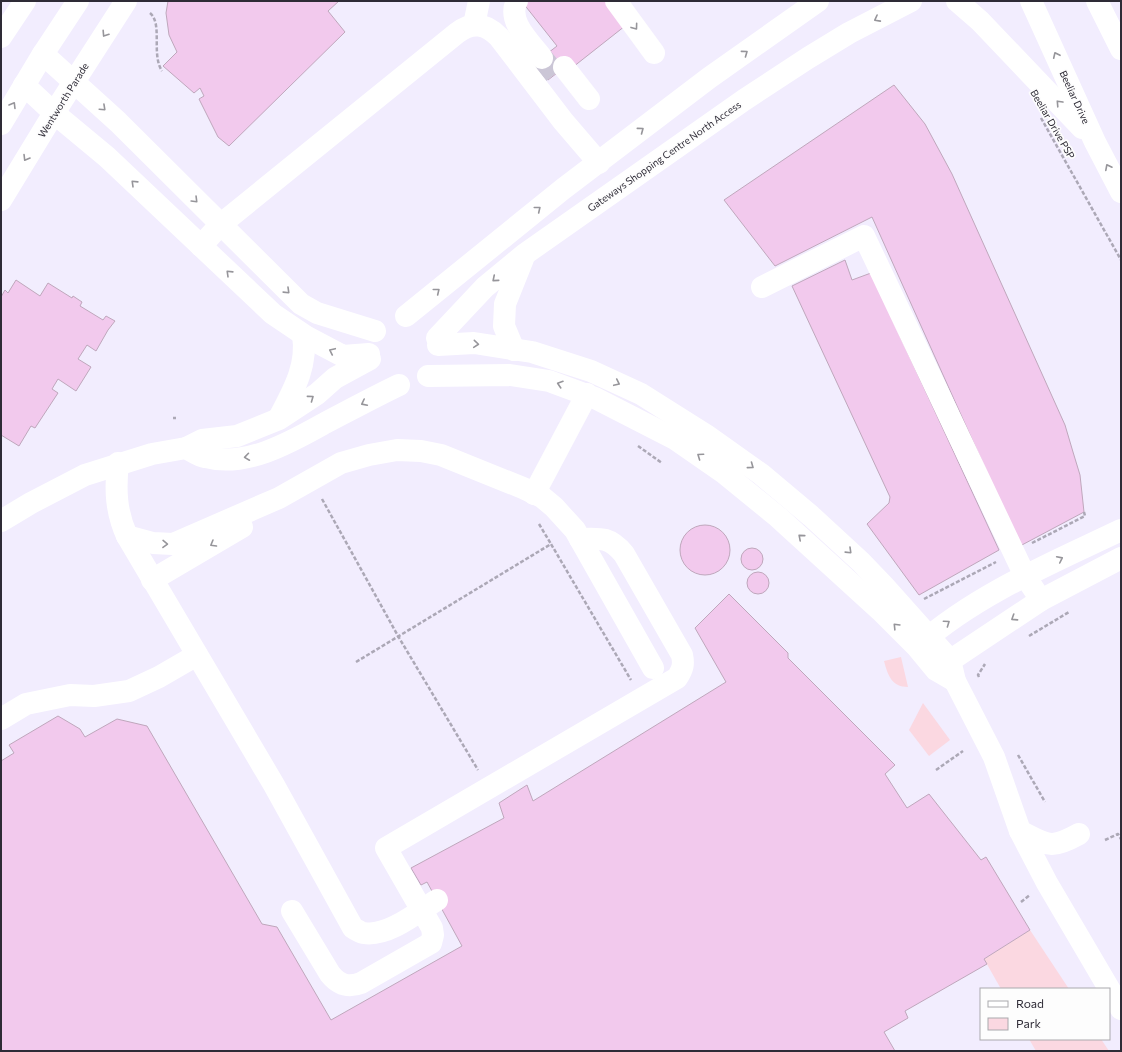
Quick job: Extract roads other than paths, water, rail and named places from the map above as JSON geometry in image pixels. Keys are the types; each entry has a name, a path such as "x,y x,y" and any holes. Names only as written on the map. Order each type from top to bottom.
{"main road":[{"path":"1,37 25,1"},
{"path":"1,124 43,54 78,1"},
{"name":"Wentworth Parade","path":"1,200 74,81 126,1"},
{"path":"474,24 479,1"},
{"path":"516,1 514,9 516,21 526,36 553,62 584,102"},
{"path":"616,1 654,53"},
{"path":"406,316 563,189 709,78 818,1"},
{"name":"Gateways Shopping Centre North Access","path":"437,342 485,287 525,254 738,104 802,62 849,33 911,1"},
{"path":"957,1 980,21 1096,142"},
{"name":"Beeliar Drive","path":"1031,1 1096,142 1121,192"},
{"path":"1097,1 1120,47"},
{"path":"1115,1 1113,17 1120,47"},
{"path":"201,246 220,225 463,28 474,24 487,27 499,37 563,121 599,162"},
{"path":"43,54 118,122 301,304 317,313 375,331"},
{"path":"24,85 54,113 99,150 273,314 303,335 343,356 370,356"},
{"path":"762,286 864,236 1025,576 1041,600"},
{"path":"514,350 504,326 505,304 525,254"},
{"path":"396,316 416,318 425,323 437,342 437,360 428,376 416,384 399,385 387,381 378,374 370,356 371,338 375,331 387,320 396,316"},
{"path":"279,419 301,371 305,357 303,335"},
{"path":"437,342 474,343 532,352 568,363 612,380 665,408 728,450 761,474 812,516 884,586 923,641 954,681 987,740 1020,831 1047,883 1109,988"},
{"path":"1,521 65,484 85,475 118,463 152,454 186,448 202,440 237,436 279,419 306,401 335,378 370,356"},
{"path":"428,376 485,374 525,376 549,381 587,394 629,414 675,439 724,472 822,555 880,610 923,641"},
{"path":"186,448 205,457 222,459 250,457 268,452 306,435 399,385"},
{"path":"534,494 587,394"},
{"path":"127,536 158,544 173,544 279,498 341,463 356,458 397,450 410,450 441,455 542,497 563,514 580,539 653,668"},
{"path":"118,463 116,498 120,522 127,536 274,785 346,918 353,928 364,933 378,933 392,928 437,900"},
{"path":"152,580 257,519 279,498"},
{"path":"923,641 958,616 1025,576 1121,530"},
{"path":"292,911 330,974 336,982 344,986 354,986 361,983 431,943 432,928 386,848 677,678 682,671 684,663 682,655 624,554 611,540 598,538 580,539"},
{"path":"943,665 1041,600 1121,558"},
{"path":"1,718 26,704 70,695 94,696 129,691 159,677 197,655"},
{"path":"1020,831 1039,841 1055,845 1079,834"},
{"path":"1110,990 1121,1009"}],"tunnel":[{"path":"542,58 555,74"}]}
